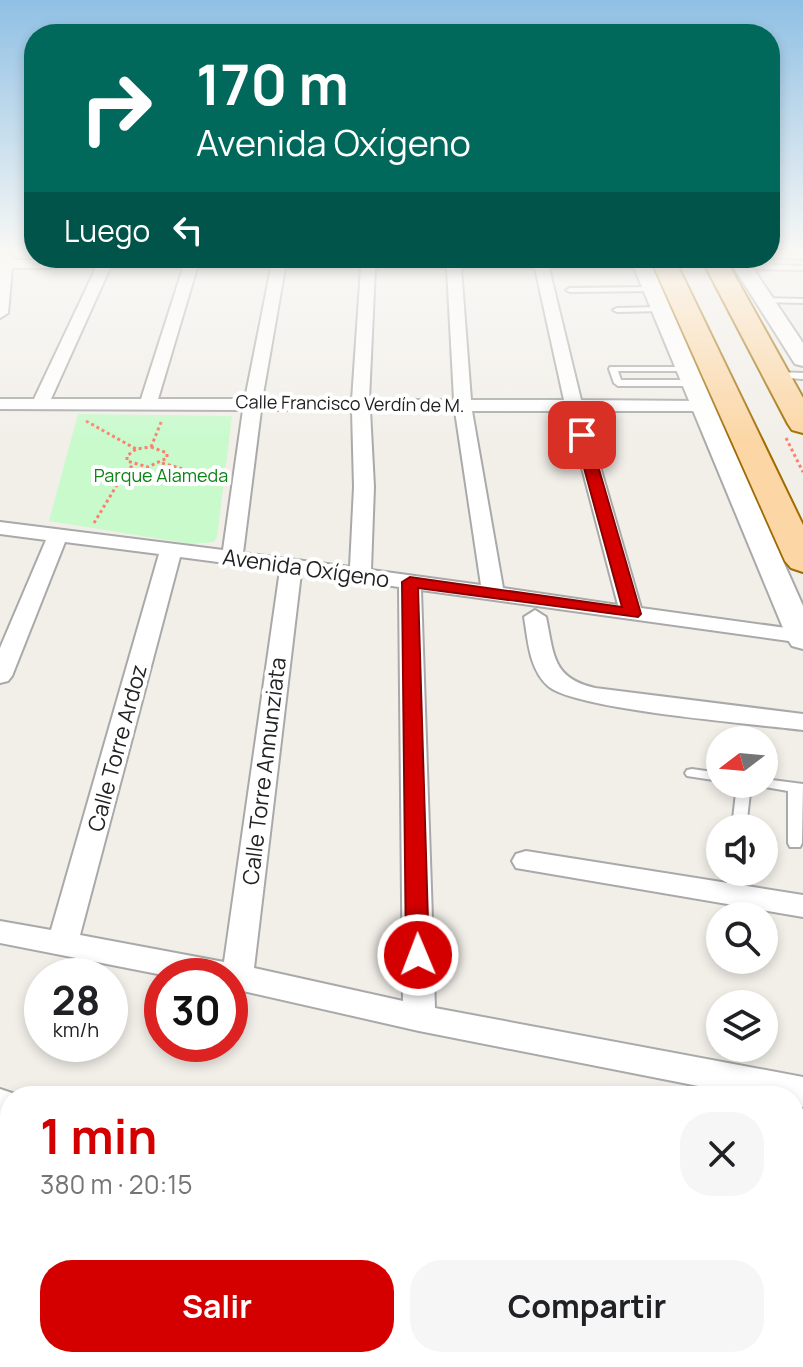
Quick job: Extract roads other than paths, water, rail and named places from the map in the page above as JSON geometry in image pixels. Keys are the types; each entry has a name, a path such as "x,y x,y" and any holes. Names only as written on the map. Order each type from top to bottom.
{"main road":[{"path":"673,316 803,561"},
{"path":"699,316 704,320 726,321 734,316"},
{"path":"742,316 803,424"}],"street":[{"path":"41,403 81,316"},
{"path":"148,403 175,316"},
{"path":"232,557 253,403 270,316"},
{"path":"360,575 364,487 360,403 366,316"},
{"path":"457,316 463,406 493,594"},
{"path":"553,316 574,406 632,614"},
{"path":"669,316 692,386 802,639"},
{"path":"775,316 803,359"},
{"name":"Calle Francisco Verdín de M.","path":"0,404 574,406 692,386"},
{"name":"Avenida Oxígeno","path":"0,528 291,565 802,639"},
{"path":"0,676 57,537"},
{"name":"Calle Torre Ardoz","path":"62,946 171,550"},
{"name":"Calle Torre Annunziata","path":"239,958 291,565"},
{"path":"410,582 419,1018"},
{"path":"535,617 548,672 562,687 595,696 803,722"},
{"path":"526,861 803,906"},
{"path":"0,932 144,961"},
{"path":"248,979 419,1018 772,1086"}],"lane":[{"path":"613,369 692,386 618,383 613,369"},
{"path":"776,375 803,376"},
{"path":"692,773 706,775"},
{"path":"778,785 799,788 795,843"}],"park label":[{"name":"Parque Alameda","path":"161,476"}]}
